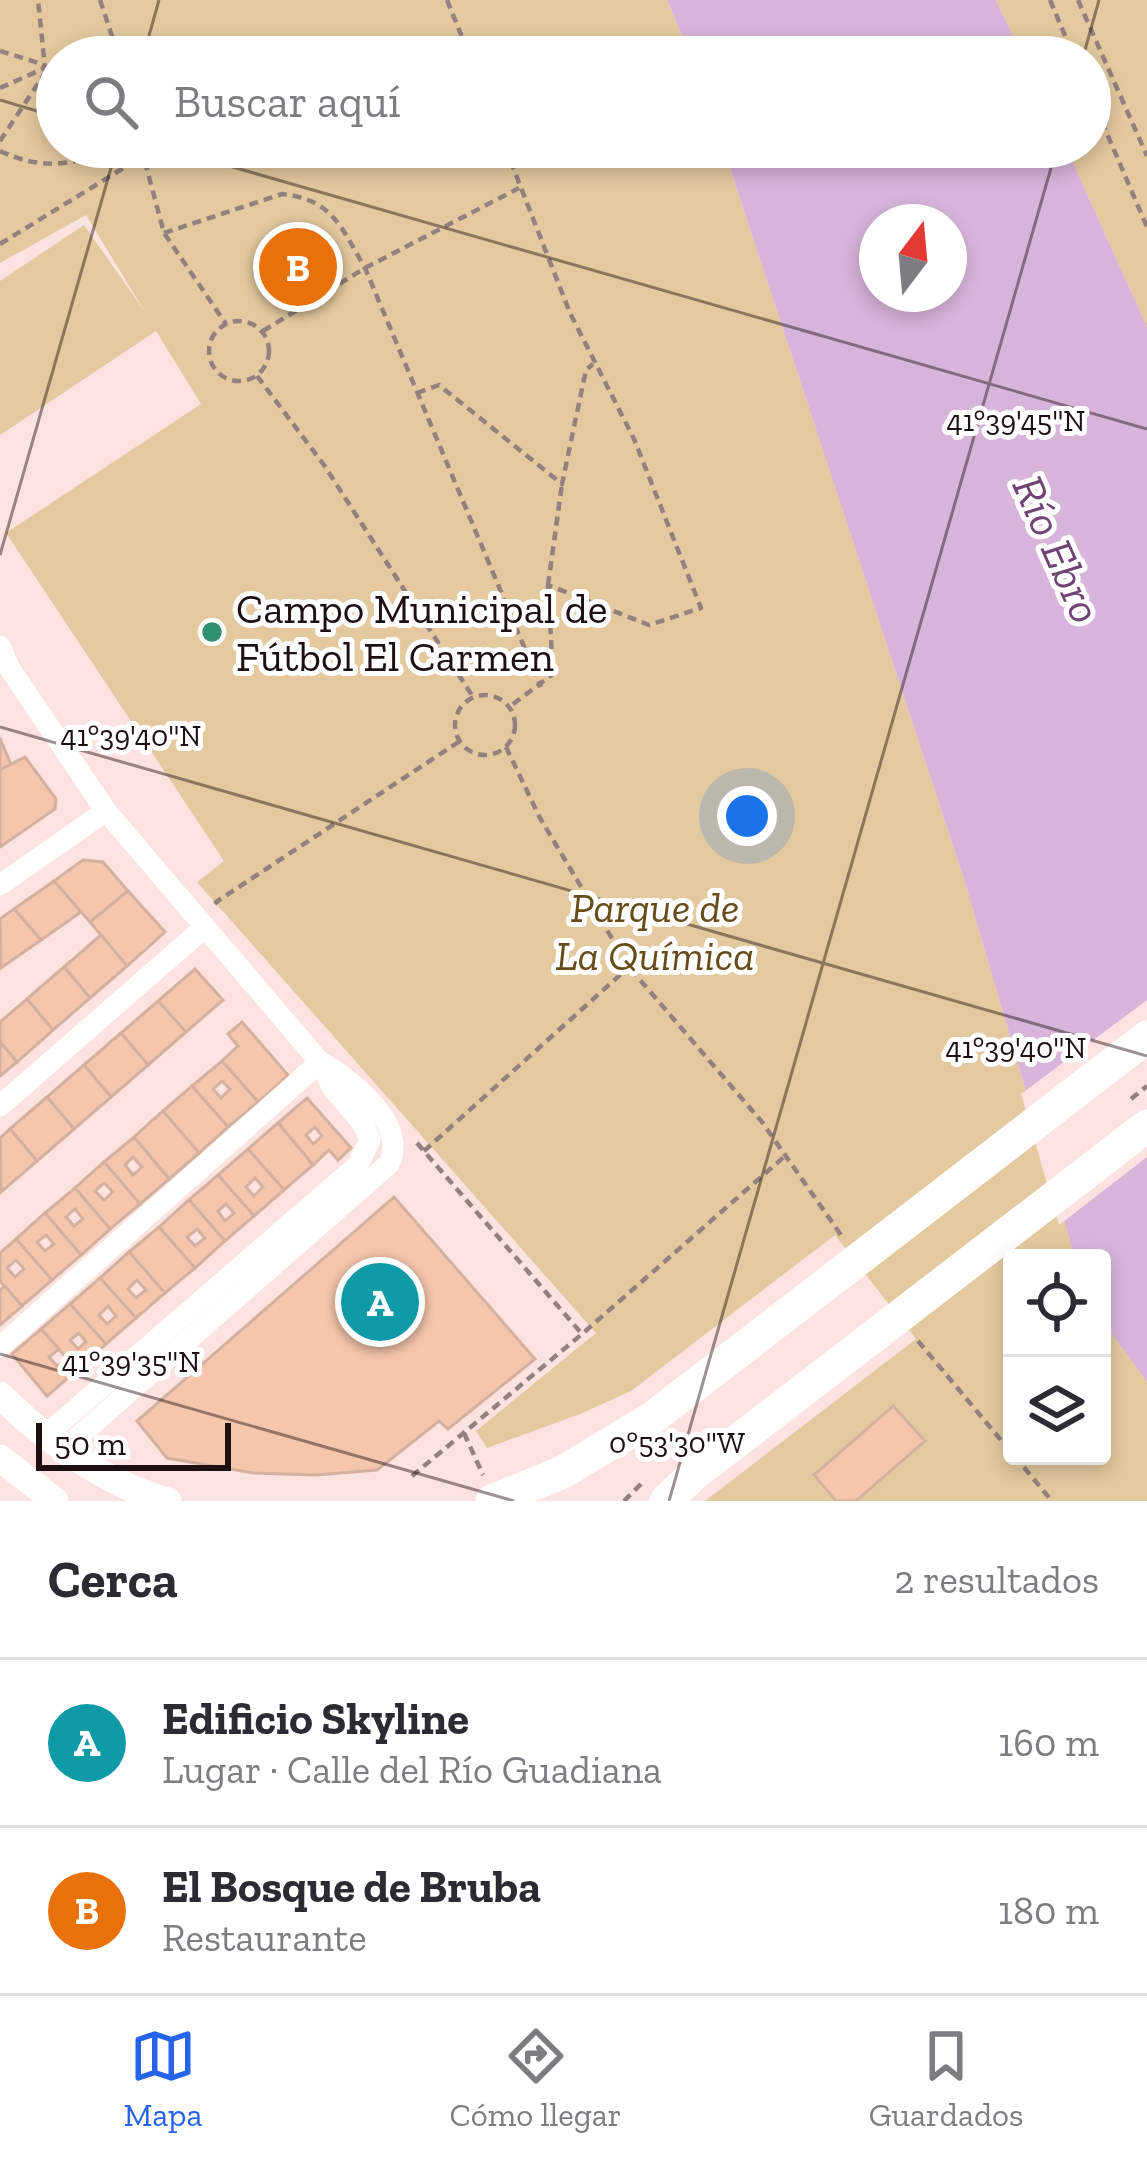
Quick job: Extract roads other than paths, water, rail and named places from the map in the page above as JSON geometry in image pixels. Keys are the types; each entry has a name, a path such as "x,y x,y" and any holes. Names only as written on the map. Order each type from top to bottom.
{"main road":[{"path":"491,1501 562,1472 651,1419 1147,1036"},
{"path":"666,1501 693,1475 1147,1126"}],"street":[{"path":"0,646 5,671 106,811 320,1062 345,1076 392,1131 395,1149 389,1164 55,1442"},
{"path":"0,885 106,811"},
{"path":"0,1106 205,927"},
{"path":"0,1347 320,1062"},
{"path":"0,1394 55,1442 124,1484 168,1501"},
{"path":"0,1458 55,1501"}],"water":[{"path":"667,0 996,0 1013,36 682,36"},
{"name":"Río Ebro","path":"730,168 1075,168 1147,327 1147,1382 1111,1333 1111,1249 1072,1249 963,876"}],"place":[{"name":"El Bosque de Bruba","path":"298,267"},
{"name":"Campo Municipal de Fútbol El Carmen","path":"212,632"},
{"name":"Edificio Skyline","path":"380,1302"}],"park label":[{"name":"Parque de La Química","path":"655,931"}]}
